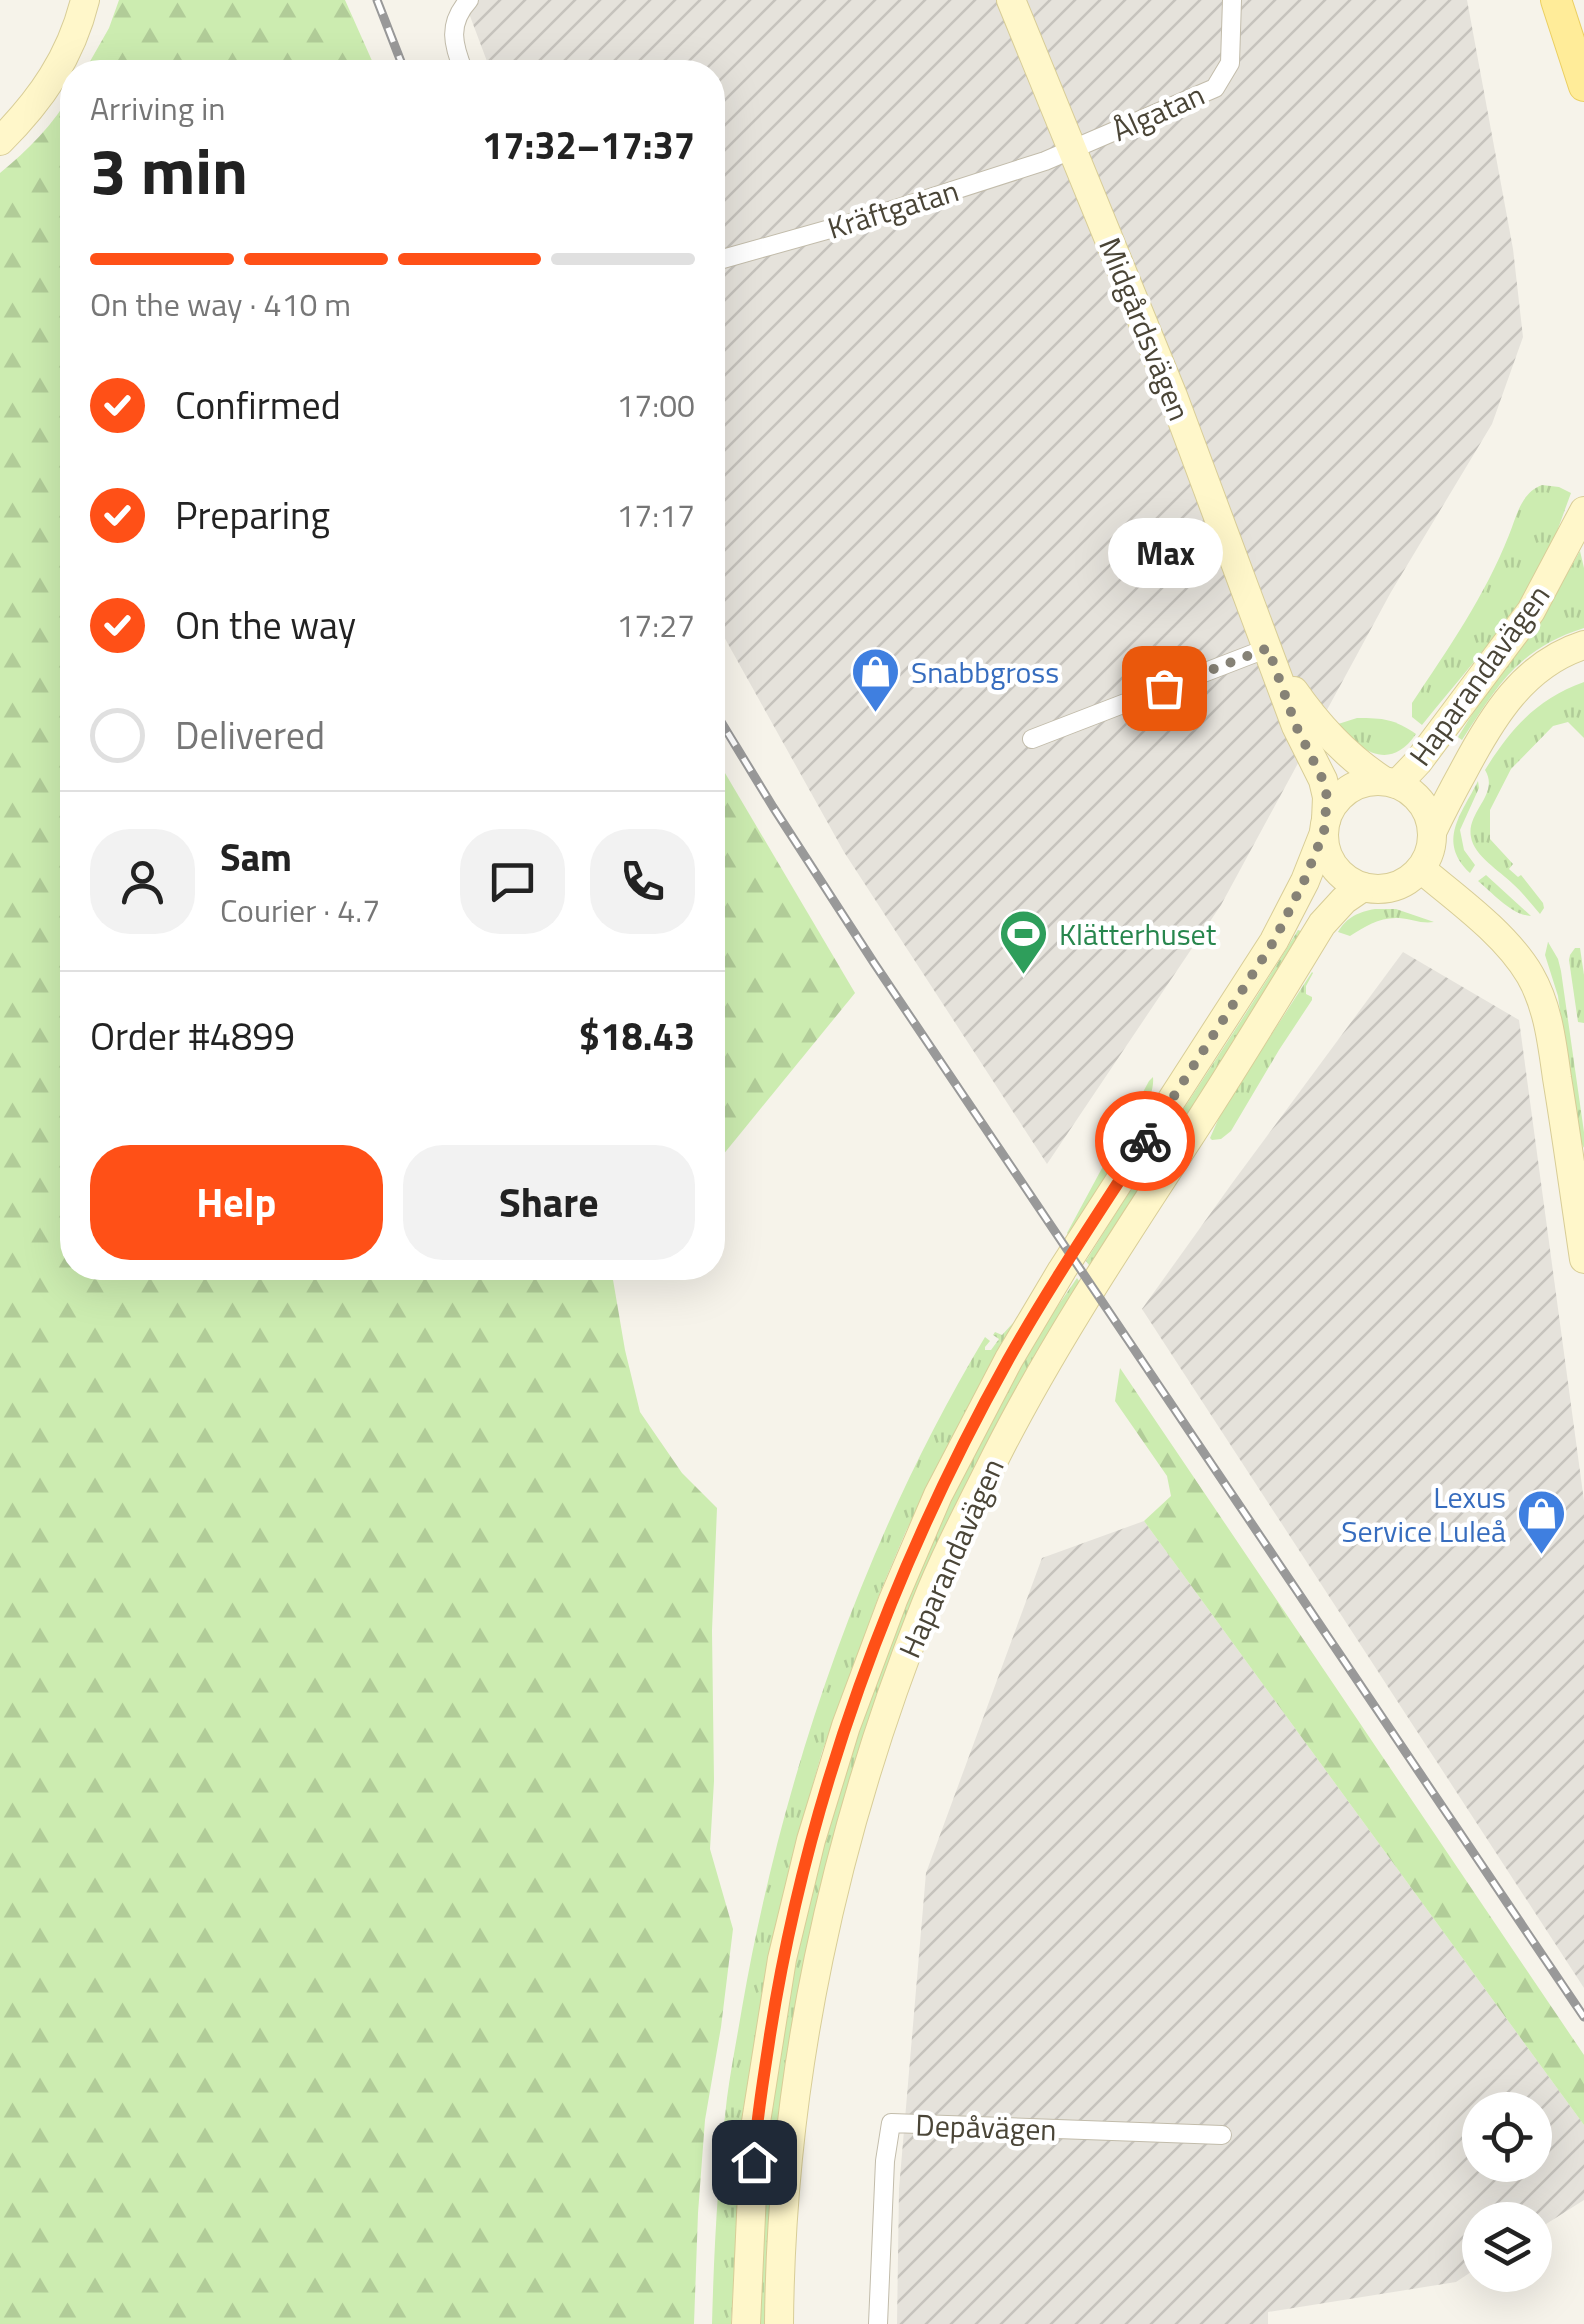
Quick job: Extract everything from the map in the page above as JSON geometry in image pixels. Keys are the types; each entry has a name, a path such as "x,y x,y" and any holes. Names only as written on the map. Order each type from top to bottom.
{"main road":[{"path":"64,60 85,0"},
{"name":"Midgårdsvägen","path":"1012,0 1173,396 1296,726 1323,780 1327,797 1325,826"},
{"path":"1556,0 1584,86"},
{"path":"0,141 37,101 60,67"},
{"name":"Haparandavägen","path":"1390,782 1418,762 1531,611 1584,511"},
{"name":"Haparandavägen","path":"1432,832 1496,714 1518,687 1561,654 1584,646"},
{"name":"Midgårdsvägen","path":"1270,655 1322,728 1350,757 1390,782"},
{"path":"1390,782 1415,795 1428,812 1430,851 1415,876 1399,885 1363,887 1346,879 1334,866 1326,850 1325,826 1330,810 1344,793 1362,783 1390,782"},
{"name":"Haparandavägen","path":"746,2324 755,2128 782,1959 816,1821 893,1600 938,1494 1008,1359 1274,941 1304,881 1325,826"},
{"path":"1421,868 1519,960 1543,1005 1584,1260"},
{"name":"Haparandavägen","path":"779,2324 790,2125 818,1962 845,1843 878,1733 926,1603 998,1453 1090,1291 1322,924 1334,909 1363,887"}],"street":[{"path":"459,60 452,34 459,12 469,0"},
{"name":"Ålgatan","path":"1073,150 1215,88 1230,63 1232,0"},
{"name":"Kräftgatan","path":"725,258 854,222 1073,150"},
{"path":"1032,739 1270,655"},
{"name":"Depåvägen","path":"878,2324 890,2123 1222,2136"}],"shaded area":[{"path":"464,0 1467,0 1513,249 1523,337 1492,424 1391,592 1221,905 1047,1164 844,852 725,639 725,60 486,60"},
{"path":"1403,952 1519,1020 1584,1501 1584,1988 1142,1309"},
{"path":"1144,1521 1584,2125 1584,2200 1552,2220 1552,2202 1462,2202 1462,2278 1456,2282 1268,2312 1268,2324 897,2324 899,2189 926,1873 1042,1558"}],"green space":[{"path":"119,0 345,0 372,60 91,60"},
{"path":"60,110 60,1280 613,1280 640,1412 682,1473 717,1508 710,1849 733,1929 705,2120 694,2324 0,2324 0,173"},
{"path":"1542,485 1571,493 1546,557 1504,623 1422,725 1412,717 1412,703 1477,601 1524,499"},
{"path":"1580,551 1584,568 1584,628 1526,658 1499,686 1462,740 1458,737 1486,692 1542,618"},
{"path":"1584,682 1584,738 1568,722 1553,726 1511,769 1490,810 1490,839 1513,864 1509,869 1518,877 1521,875 1543,903 1540,914 1477,851 1471,828 1488,787 1485,770 1505,741 1539,706"},
{"path":"1357,718 1388,720 1416,734 1396,753 1375,754 1335,725"},
{"path":"725,773 855,993 725,1152"},
{"path":"1478,781 1479,788 1460,830 1464,850 1475,865 1470,873 1460,861 1454,839 1459,817"},
{"path":"1486,875 1531,916 1509,908 1478,881"},
{"path":"1375,909 1396,909 1434,922 1392,918 1350,936 1338,932 1354,916"},
{"path":"1298,930 1301,931 1293,947 1092,1269 1086,1261"},
{"path":"1548,942 1561,971 1584,1148 1577,1135 1558,996 1545,955"},
{"path":"1575,948 1580,948 1584,975 1584,1023 1578,1022 1569,960"},
{"path":"1312,972 1306,994 1312,1000 1231,1131 1212,1140 1222,1111"},
{"path":"1153,1077 1145,1112 1134,1134 1071,1238 1067,1233"},
{"path":"1077,1278 1083,1287 915,1601 859,1752 816,1907 789,2045 772,2184 766,2324 756,2324 768,2128 796,1961 827,1824 900,1609 948,1501 1029,1348"},
{"path":"1013,1323 906,1531 822,1752 793,1855 770,1959 742,2136 731,2324 712,2324 719,2182 730,2076 759,1921 805,1747 865,1577 941,1414 985,1337 990,1341 985,1350 991,1350 999,1339 993,1335 995,1332 1002,1335"},
{"path":"1120,1368 1584,2055 1584,2125 1144,1521 1171,1496 1167,1476 1115,1401"}],"railway":[{"path":"377,0 400,60"},
{"path":"725,728 874,963 1584,2017"}],"way so far":[{"path":"1145,1141 1274,941 1324,832 1327,797 1268,648 1164,688"}],"place":[{"name":"Max","path":"1164,688"},
{"name":"Snabbgross","path":"876,714"},
{"name":"Klätterhuset","path":"1024,976"},
{"name":"Lexus Service Luleå","path":"1541,1556"}],"route":[{"path":"754,2162 755,2128 782,1959 811,1840 846,1726 893,1600 938,1494 1008,1359 1145,1141"}]}
